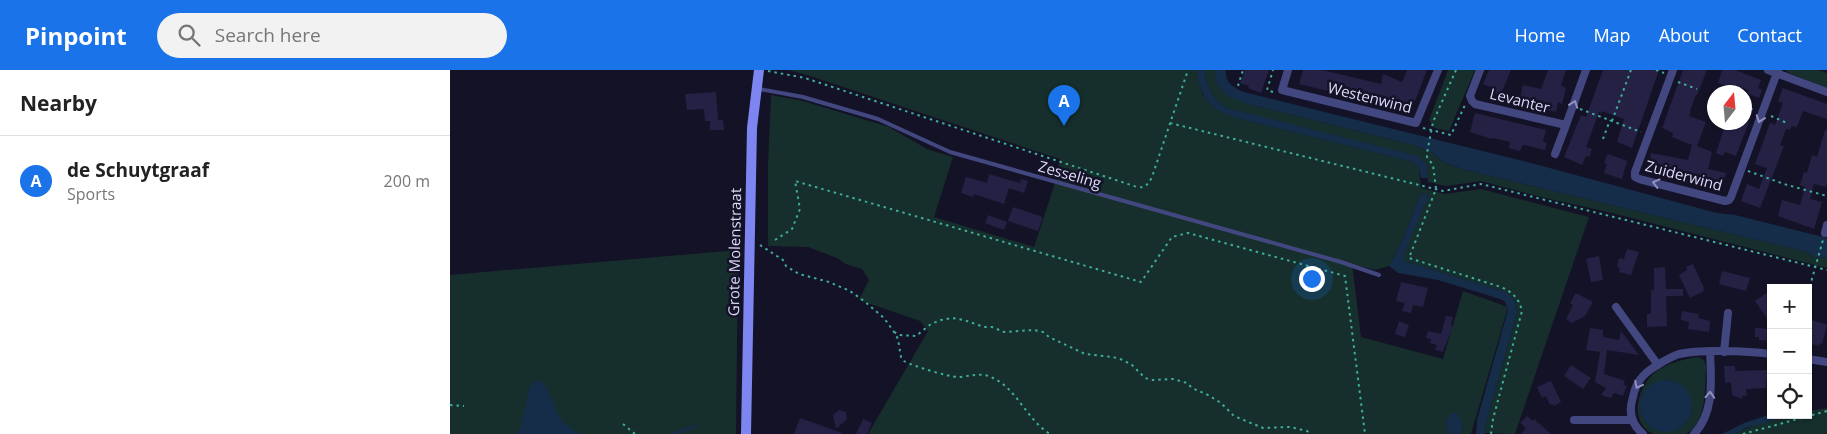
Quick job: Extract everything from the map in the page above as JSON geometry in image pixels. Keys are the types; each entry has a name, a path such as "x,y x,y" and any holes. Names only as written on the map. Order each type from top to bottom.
{"street":[{"path":"1282,90 1288,70"},
{"name":"Westenwind","path":"1282,90 1416,123 1438,70"},
{"name":"Levanter","path":"1480,70 1470,96 1475,104 1566,125"},
{"name":"Levanter","path":"1555,154 1586,70"},
{"name":"Zuiderwind","path":"1673,70 1635,172 1635,177 1725,201 1731,197 1777,72"},
{"path":"1768,70 1827,92"},
{"name":"Grote Molenstraat","path":"746,434 752,128 756,89 764,71"},
{"path":"1616,306 1658,366"},
{"path":"1724,352 1728,313"},
{"path":"1694,434 1705,418 1709,408 1710,351"},
{"path":"1644,434 1632,420 1630,411 1634,393 1643,376 1658,366 1678,354 1710,351 1767,354"},
{"path":"1812,360 1827,362"},
{"path":"1574,420 1632,420"}],"lane":[{"name":"Zesseling","path":"756,89 803,97 878,119 950,152 1379,275"}],"path":[{"path":"764,71 806,78 1137,187 1146,186 1152,178 1188,70"},
{"path":"1238,86 1243,70"},
{"path":"1273,70 1267,90 1280,94 1282,90"},
{"path":"1456,70 1433,122 1427,157 1433,165 1436,189 1409,258 1512,292 1521,305 1522,311 1492,419 1491,434"},
{"path":"1603,139 1631,70"},
{"path":"1669,79 1697,89"},
{"path":"1416,123 1419,127 1451,135 1465,105 1472,101"},
{"path":"1573,106 1649,135"},
{"path":"1170,123 1436,189 1447,191 1481,184 1827,270"},
{"path":"1742,168 1784,184 1827,196"},
{"path":"775,240 792,229 800,209 795,181 1141,282 1172,237 1188,233 1345,276 1365,434"},
{"path":"1811,284 1826,229"},
{"path":"756,243 783,260 786,266 799,274 829,282 850,291 884,318 898,339 901,357 904,361 948,376 975,375 992,377 1007,388 1032,417 1050,434"},
{"path":"894,332 900,335 916,336 931,324 952,318 984,327 992,327 1004,332 1034,330 1043,332 1049,337 1085,354 1123,360 1132,365 1145,378 1152,380 1173,378 1187,382 1192,388 1221,403 1234,416 1264,428 1290,427 1311,434"},
{"path":"450,406 464,406"},
{"path":"1743,434 1827,411"},
{"path":"623,424 635,434"}],"green space":[{"path":"788,70 1197,70 1202,94 1236,118 1413,162 1419,168 1421,188 1445,194 1481,189 1589,217 1515,434 1485,433 1486,423 1517,313 1516,304 1505,292 1404,261 1405,252 1424,193 1421,193 1400,246 1389,266 1375,270 1352,264 1361,337 1443,359 1463,291 1508,307 1471,434 1460,434 1463,427 1446,421 1447,430 1451,434 868,434 928,331 920,321 859,300 869,280 862,269 808,247 768,246 768,164 771,95 803,101 889,127 927,149 953,157 934,217 1034,247 1056,180 1119,197 1055,179 1060,159"},
{"path":"1205,70 1215,70 1215,76 1248,104 1410,144 1431,152 1443,162 1466,170 1807,252 1814,257 1827,258 1827,268 1481,181 1446,186 1428,182 1427,165 1227,108 1217,101 1211,92"},
{"path":"1448,70 1475,70 1449,131 1435,128 1429,120"},
{"path":"1786,70 1818,70 1827,73 1827,88 1789,73"},
{"path":"738,250 736,434 450,434 450,275"},
{"path":"1698,357 1704,360 1706,366 1704,404 1698,422 1686,434 1653,434 1640,421 1638,412 1638,403 1645,385 1650,377 1662,368 1676,362","holes":["1669,380 1678,383 1691,412 1685,424 1677,430 1641,400 1645,391 1655,384"]},
{"path":"1827,408 1827,434 1735,434 1752,426 1776,419 1812,419 1812,410"}],"water":[{"path":"1197,70 1205,70 1211,92 1217,101 1227,108 1418,156 1427,165 1428,178 1421,178 1419,168 1413,162 1227,115 1213,107 1204,96 1198,80"},
{"path":"1215,70 1226,70 1230,84 1244,92 1531,163 1717,213 1735,215 1827,238 1827,258 1814,257 1807,252 1466,170 1443,162 1431,152 1410,144 1248,104 1229,96 1220,89 1215,78"},
{"path":"1421,193 1429,195 1405,252 1404,261 1506,292 1516,304 1517,313 1486,423 1485,434 1476,434 1477,420 1508,310 1505,302 1500,299 1438,280 1398,273 1389,266 1400,246"},
{"path":"538,380 546,386 561,419 581,434 516,434 520,430 529,389 532,382"},
{"path":"1666,380 1680,384 1688,392 1692,406 1688,420 1680,428 1666,432 1652,428 1644,420 1640,406 1644,392 1652,384"},
{"path":"1451,413 1456,413 1461,420 1462,429 1460,434 1451,434 1447,430 1446,421"},
{"path":"1767,415 1767,419 1779,419 1746,428 1735,434 1722,434 1744,423"}],"building":[{"path":"1245,70 1269,70 1261,93 1240,83"},
{"path":"1303,70 1322,70 1381,84 1383,74 1402,82 1407,70 1427,70 1415,101 1413,100 1411,112 1394,108 1396,102 1378,98 1377,103 1299,84"},
{"path":"1489,70 1511,70 1500,96 1493,93 1495,89 1483,84"},
{"path":"1548,70 1566,70 1561,85 1566,88 1562,104 1558,102 1556,112 1519,103 1523,85 1541,89"},
{"path":"1603,70 1659,70 1632,148 1617,142 1624,119 1602,111 1602,113 1599,112 1586,147 1592,149 1589,157 1586,156 1582,165 1564,157 1581,115 1586,117"},
{"path":"1683,70 1707,70 1689,116 1706,122 1697,146 1712,152 1708,169 1726,173 1721,191 1651,173 1654,161 1650,160 1651,153 1688,160 1692,145 1672,137 1673,133 1662,128"},
{"path":"1722,70 1735,70 1761,80 1758,88 1762,90 1759,98 1752,95 1752,85 1724,85 1718,83"},
{"path":"1783,88 1827,104 1827,119 1803,111 1797,127 1792,126 1790,130 1786,129 1780,145 1784,146 1760,208 1741,201 1747,184 1759,189 1767,168 1755,164 1770,123 1775,125 1783,103 1778,101"},
{"path":"716,92 718,120 723,120 724,130 710,130 710,121 705,121 704,109 687,110 685,94"},
{"path":"1475,113 1546,130 1543,142 1547,143 1545,150 1524,145 1520,151 1509,148 1510,142 1470,132"},
{"path":"1723,130 1746,130 1736,156 1725,152 1723,156 1716,153"},
{"path":"1825,130 1827,130 1827,183 1826,187 1814,184 1810,199 1822,202 1814,229 1778,216 1782,200 1800,205 1805,187 1800,185 1804,172 1807,173 1812,155 1817,157"},
{"path":"1608,154 1627,161 1622,179 1604,173 1607,164 1604,163"},
{"path":"989,174 1020,183 1021,179 1028,181 1024,193 1009,188 1004,204 974,194 973,197 961,193 966,177 987,183"},
{"path":"1013,207 1043,217 1038,231 1008,221"},
{"path":"988,215 1007,222 1004,230 985,223"},
{"path":"1627,249 1639,252 1631,275 1619,272 1620,268 1617,267 1619,258 1624,259"},
{"path":"1599,256 1603,280 1591,282 1586,259"},
{"path":"1693,264 1704,291 1690,298 1679,275 1687,270 1686,267"},
{"path":"1665,267 1666,289 1683,289 1683,296 1666,296 1667,326 1647,327 1647,314 1651,314 1651,290 1654,290 1654,268"},
{"path":"1722,271 1750,278 1746,291 1719,284"},
{"path":"1401,282 1428,288 1423,307 1413,305 1411,313 1402,311 1405,303 1396,301"},
{"path":"1767,293 1767,318 1755,301"},
{"path":"1575,294 1593,302 1585,316 1572,323 1566,319 1573,305 1570,303"},
{"path":"1682,311 1699,314 1698,318 1710,321 1709,332 1688,329 1689,322 1681,320"},
{"path":"1446,316 1453,317 1451,326 1453,326 1443,352 1435,350 1437,345 1430,343 1431,339 1426,338 1428,331 1441,334"},
{"path":"1812,320 1827,325 1822,344 1820,343 1819,346 1812,344"},
{"path":"1399,321 1409,325 1405,337 1395,334"},
{"path":"1590,328 1603,330 1603,337 1619,340 1621,331 1639,355 1607,350 1604,374 1625,381 1623,385 1627,386 1623,396 1614,393 1611,398 1601,395 1606,388 1595,382 1600,352 1586,350"},
{"path":"1755,328 1767,329 1767,341 1759,340 1759,337 1755,337"},
{"path":"1571,365 1591,378 1583,389 1564,376"},
{"path":"1724,366 1735,366 1735,371 1767,370 1766,388 1746,389 1747,396 1742,396 1742,399 1732,395 1731,382 1725,383"},
{"path":"1551,381 1561,402 1554,406 1553,404 1550,405 1546,396 1542,398 1537,387"},
{"path":"839,410 846,412 847,419 836,429 833,415"},
{"path":"1527,416 1533,421 1534,419 1551,434 1521,434 1526,428 1520,423"},
{"path":"800,418 842,433 842,434 794,434"},
{"path":"863,419 872,423 867,434 856,434"}],"waterway":[{"path":"673,434 696,426"}],"place":[{"name":"de Schuytgraaf","path":"1064,126"}]}
